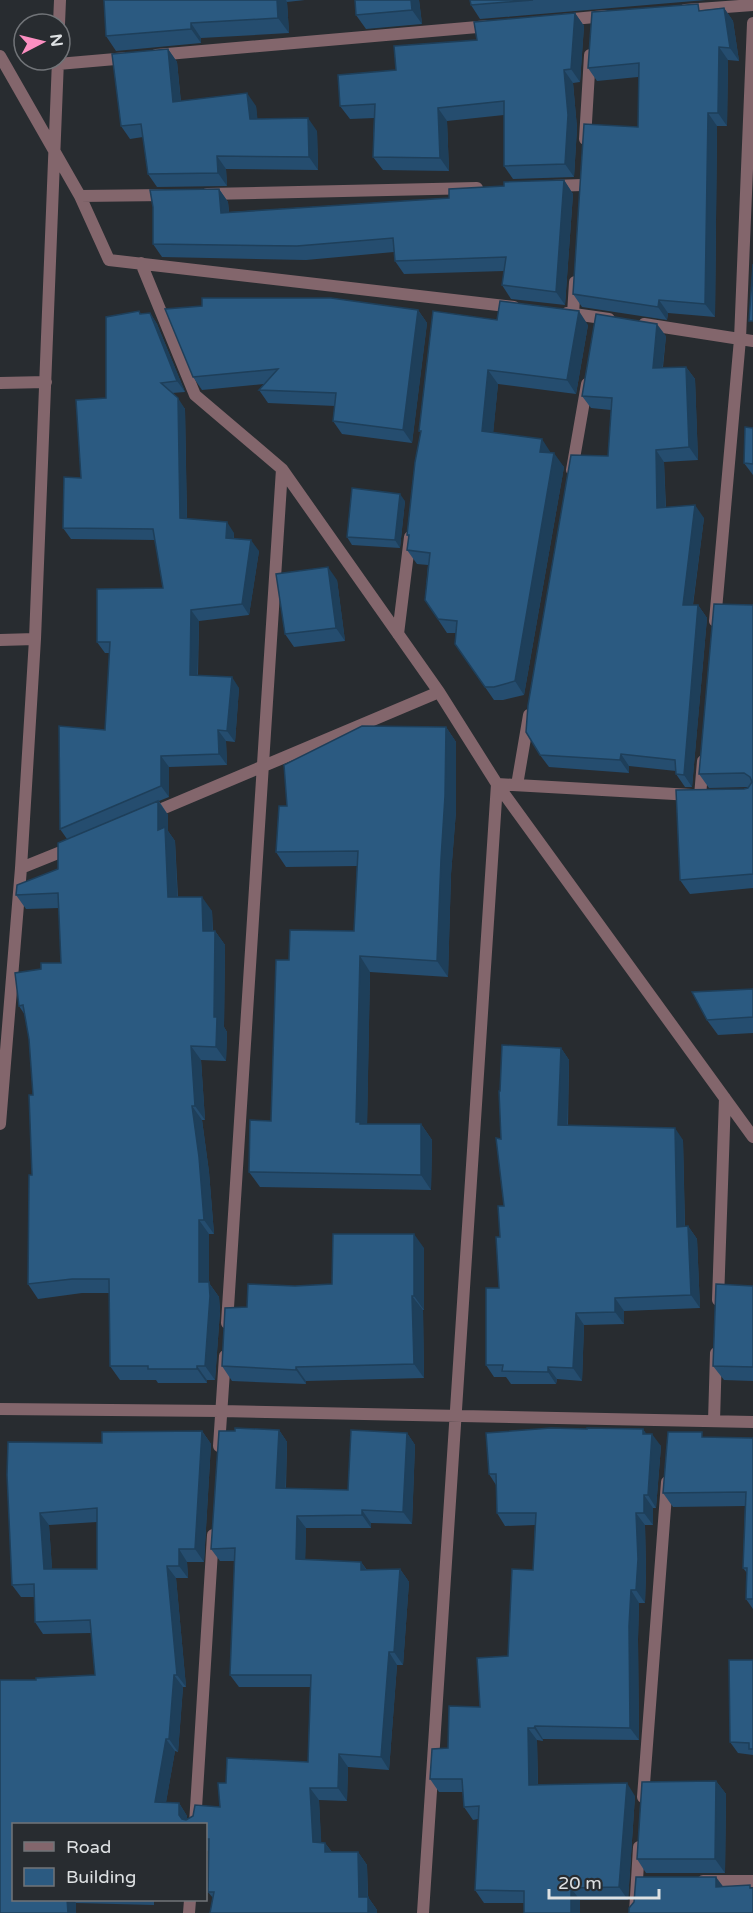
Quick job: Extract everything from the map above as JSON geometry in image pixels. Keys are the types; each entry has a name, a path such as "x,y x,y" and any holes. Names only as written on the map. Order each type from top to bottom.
{"street":[{"path":"673,11 753,5"},
{"path":"545,21 592,28 615,15"},
{"path":"714,632 740,339 753,23"},
{"path":"72,61 498,26"},
{"path":"584,152 592,28"},
{"path":"0,56 80,196 109,260 438,304 528,309"},
{"path":"0,1124 4,1019 21,868 35,639 58,72"},
{"path":"536,187 582,186"},
{"path":"198,195 489,188"},
{"path":"80,196 175,195"},
{"path":"141,263 195,394 282,469 439,692 497,784 753,1137"},
{"path":"573,314 576,267"},
{"path":"551,311 573,314 597,323 628,322 753,341"},
{"path":"570,481 588,376"},
{"path":"0,383 46,382"},
{"path":"218,1459 282,469"},
{"path":"398,634 411,530"},
{"path":"0,640 35,639"},
{"path":"142,818 439,692"},
{"path":"517,785 531,703"},
{"path":"497,784 705,796 704,749"},
{"path":"423,1913 497,784"},
{"path":"21,868 87,841"},
{"path":"718,1313 725,1098"},
{"path":"714,1421 717,1337"},
{"path":"0,1410 221,1411 455,1417 671,1427 714,1421 753,1422"},
{"path":"642,1810 668,1468"},
{"path":"195,1823 214,1518"},
{"path":"635,1913 643,1881 640,1834"},
{"path":"695,1881 753,1881"}],"building":[{"path":"104,0 277,0 278,18 191,23 191,29 106,36"},
{"path":"355,0 411,0 412,10 356,15"},
{"path":"470,0 533,0 471,5"},
{"path":"698,4 699,11 724,8 730,48 719,47 718,113 708,113 705,304 659,300 658,307 573,294 584,124 638,127 639,63 588,68 592,12"},
{"path":"575,13 571,69 564,70 568,115 565,164 504,166 504,101 438,108 440,158 373,157 375,104 340,106 338,75 396,70 394,46 477,40 474,22"},
{"path":"168,49 173,102 247,93 250,119 308,118 309,157 217,156 218,173 148,174 141,124 121,126 112,54"},
{"path":"564,180 556,292 502,285 506,257 395,261 393,238 297,246 153,244 153,207 150,190 219,189 221,213 449,198 449,189 504,186 504,182"},
{"path":"753,264 753,321 749,321"},
{"path":"202,298 331,298 418,310 403,430 333,421 336,393 259,390 278,369 193,377 165,309 202,306"},
{"path":"500,301 579,311 567,380 488,370 482,431 542,439 540,452 554,453 515,681 485,687 455,644 457,621 438,619 425,600 430,553 407,550 409,535 407,535 415,462 421,431 419,431 433,311 497,320"},
{"path":"139,311 140,314 150,313 177,381 161,383 178,398 180,518 227,522 226,538 251,540 242,604 191,610 190,675 232,677 227,731 218,730 219,754 161,756 161,786 60,829 59,726 105,730 110,642 97,642 97,589 163,588 153,529 63,528 64,477 81,478 76,400 106,398 106,317"},
{"path":"596,314 657,324 653,368 686,367 689,447 656,450 657,508 695,505 683,605 698,605 684,775 676,774 675,760 621,754 620,760 540,755 526,732 528,705 571,455 608,456 612,398 582,396"},
{"path":"745,427 753,428 753,464 744,463"},
{"path":"352,488 400,494 395,540 347,537"},
{"path":"328,567 336,628 285,634 276,574"},
{"path":"714,604 753,605 753,874 680,880 676,790 744,789 748,788 752,782 750,777 744,773 699,774"},
{"path":"362,726 446,727 437,961 360,956 356,1122 360,1124 421,1124 421,1175 249,1172 250,1120 271,1121 276,960 289,960 290,930 354,931 358,851 276,852 279,806 287,806 284,765"},
{"path":"158,801 158,830 165,827 168,897 202,897 203,931 215,931 216,1047 191,1046 195,1106 192,1106 204,1220 199,1220 199,1282 209,1282 210,1296 205,1366 197,1366 197,1369 110,1366 109,1279 72,1279 28,1284 29,1175 32,1175 29,1095 33,1095 29,1039 23,1005 19,1006 15,973 41,969 41,963 61,963 58,893 16,895 17,885 58,869 58,843"},
{"path":"753,989 753,1017 707,1020 692,992"},
{"path":"502,1045 561,1048 558,1125 675,1128 677,1227 688,1226 691,1295 615,1298 615,1312 576,1313 573,1368 548,1367 548,1372 502,1371 503,1365 486,1365 486,1288 499,1288 496,1237 500,1237 498,1206 504,1206 496,1138 501,1139 499,1091"},
{"path":"333,1234 414,1234 414,1296 412,1296 414,1364 296,1367 296,1370 222,1366 225,1308 247,1307 248,1284 295,1286 332,1284"},
{"path":"716,1284 753,1286 753,1367 713,1366"},
{"path":"235,1428 279,1430 276,1488 348,1490 351,1430 407,1433 403,1512 362,1510 362,1515 297,1516 296,1559 361,1562 361,1570 400,1569 394,1652 389,1652 381,1757 339,1754 338,1788 310,1788 313,1842 325,1843 325,1852 358,1852 359,1897 368,1897 368,1913 210,1913 214,1892 208,1892 207,1823 12,1823 12,1901 67,1901 68,1913 0,1913 0,1680 36,1680 36,1678 95,1675 90,1620 35,1622 34,1584 12,1585 7,1475 8,1442 102,1443 102,1432 202,1431 195,1549 179,1549 179,1566 167,1566 177,1675 174,1675 169,1739 166,1739 155,1802 179,1803 179,1815 186,1820 193,1816 195,1805 220,1807 218,1783 226,1783 227,1758 308,1762 311,1675 230,1675 235,1548 211,1549 219,1431 235,1431","holes":["97,1508 97,1569 44,1569 40,1513"]},
{"path":"551,1428 643,1429 643,1434 652,1434 648,1495 644,1495 644,1513 636,1513 638,1559 636,1590 631,1590 629,1626 630,1728 535,1726 528,1728 529,1785 627,1783 619,1887 571,1888 571,1913 524,1913 524,1891 475,1890 479,1806 464,1807 462,1779 430,1779 432,1749 448,1748 449,1706 480,1707 477,1658 508,1656 512,1569 533,1570 536,1513 497,1513 496,1474 489,1474 486,1433"},
{"path":"668,1432 702,1432 702,1437 753,1438 753,1599 746,1599 747,1568 743,1568 746,1492 663,1493"},
{"path":"729,1660 753,1660 753,1749 749,1749 749,1743 730,1742"},
{"path":"716,1781 715,1859 637,1859 642,1782"},
{"path":"636,1877 716,1877 716,1887 750,1885 750,1888 753,1888 753,1913 629,1913 629,1908 634,1902"}]}
